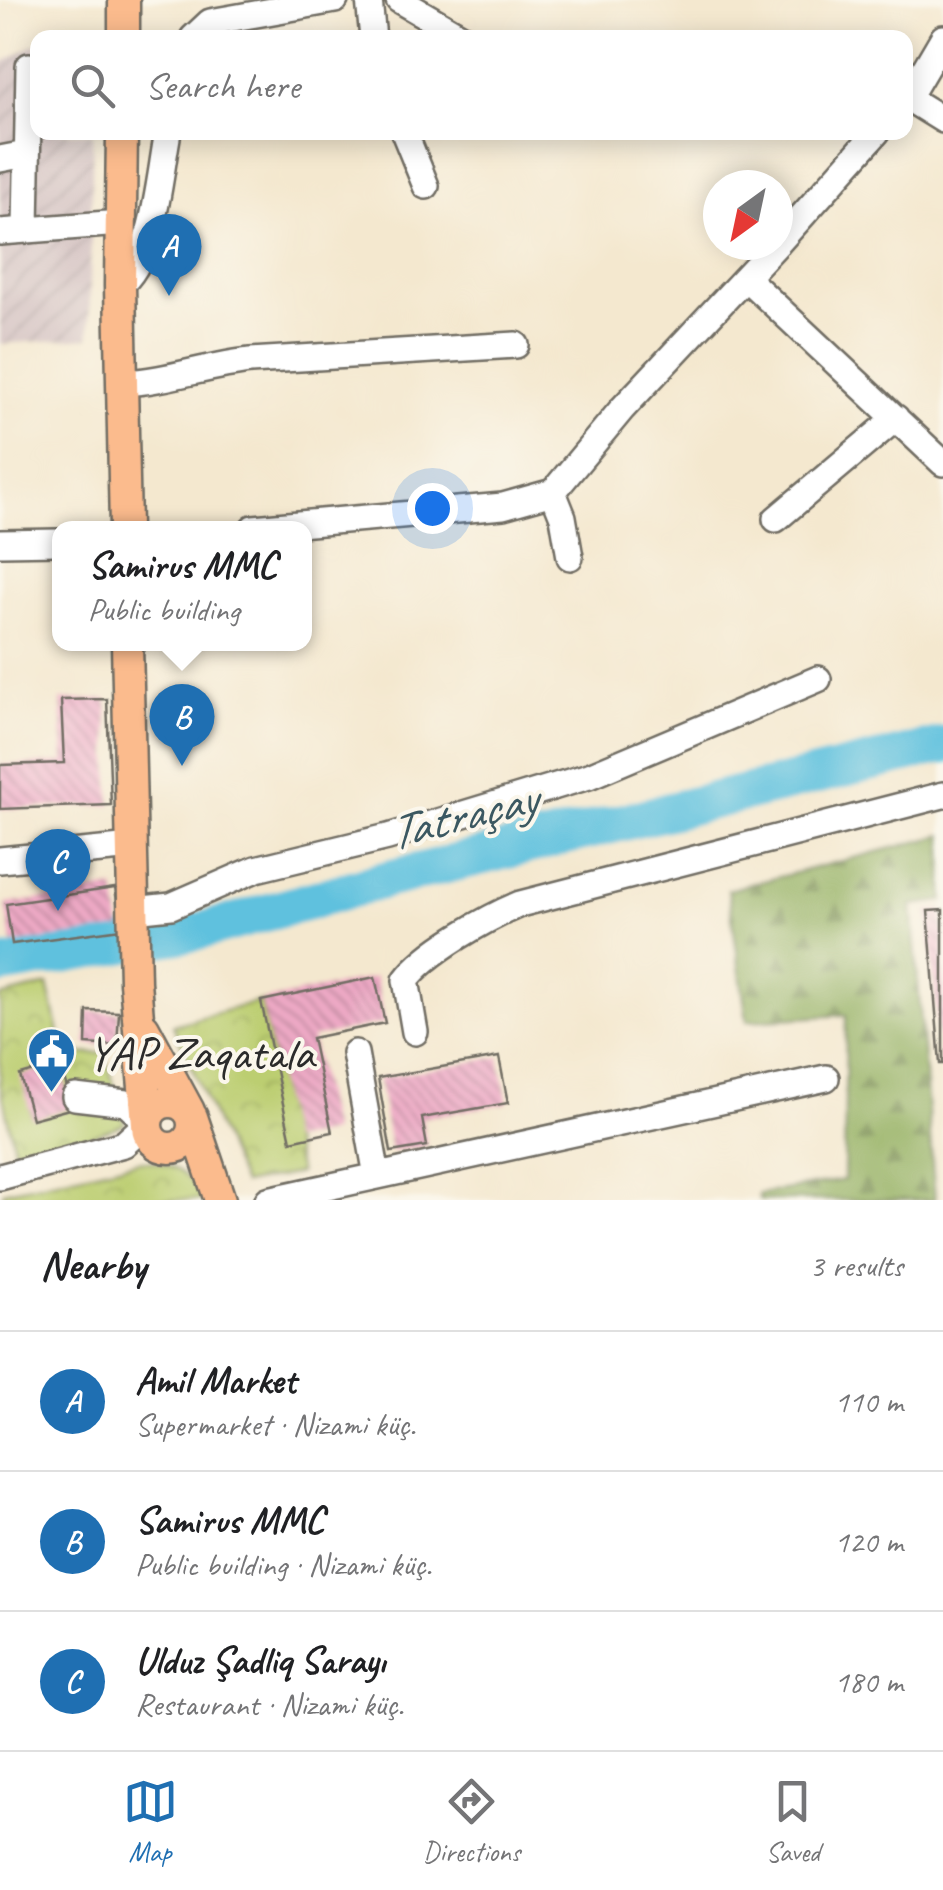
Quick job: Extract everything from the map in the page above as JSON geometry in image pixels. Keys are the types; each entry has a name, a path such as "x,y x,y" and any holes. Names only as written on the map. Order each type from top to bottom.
{"main road":[{"path":"122,140 120,285 125,521"},
{"path":"127,651 136,1006 147,1123 150,1136 196,1166 218,1193"},
{"path":"136,1006 158,1059 190,1114 218,1193"},
{"path":"147,1123 151,1112 167,1102 180,1104 190,1114 190,1137 180,1146 166,1148"}],"street":[{"path":"202,30 210,22 335,0"},
{"path":"368,0 372,30"},
{"path":"399,0 450,30"},
{"path":"913,87 943,38"},
{"path":"26,228 29,66"},
{"path":"913,102 943,120"},
{"path":"120,285 138,269 166,140"},
{"path":"407,140 426,186"},
{"path":"793,226 870,140"},
{"path":"0,159 26,154"},
{"path":"0,232 121,223"},
{"path":"312,523 503,506 553,492 622,409 762,260"},
{"path":"746,278 943,463"},
{"path":"123,383 162,381 216,365 250,361 516,345"},
{"path":"776,519 896,418"},
{"path":"553,492 570,557"},
{"path":"0,543 52,542"},
{"path":"134,910 171,906 256,869 388,837 590,776 818,678"},
{"path":"415,1032 406,980 415,968 491,916 520,904 943,795"},
{"path":"0,860 132,847"},
{"path":"355,1054 378,1176"},
{"path":"268,1200 826,1078"},
{"path":"0,1177 124,1144 147,1123 126,1104 75,1097"}],"shaded area":[{"path":"30,47 30,140 93,140 89,338 0,344 0,64"}],"green space":[{"path":"943,835 943,901 912,905 935,1200 759,1200 759,1194 844,1180 846,1015 747,1021 728,890"},
{"path":"48,985 64,1054 105,1053 125,1124 17,1162 0,1084 0,997"},
{"path":"261,1001 299,1173 243,1184 173,1025"},
{"path":"140,1161 178,1170 204,1200 3,1200 3,1192"}],"building":[{"path":"107,699 111,805 0,809 0,765 64,763 61,700"},
{"path":"115,888 121,929 12,944 6,904"},
{"path":"943,910 943,1064 940,1064 928,911"},
{"path":"375,977 385,1023 312,1038 332,1132 291,1141 261,1001"},
{"path":"87,1011 119,1012 117,1046 86,1044"},
{"path":"499,1057 508,1103 422,1118 427,1146 391,1152 378,1078"},
{"path":"60,1064 73,1108 32,1119 20,1075"}],"waterway":[{"name":"Tatraçay","path":"0,966 201,931 388,879 943,745"}],"place":[{"name":"Amil Market","path":"169,296"},
{"name":"Samirus MMC","path":"182,766"},
{"name":"Ulduz Şadliq Sarayı","path":"58,911"},
{"name":"YAP Zaqatala","path":"52,1094"}]}
